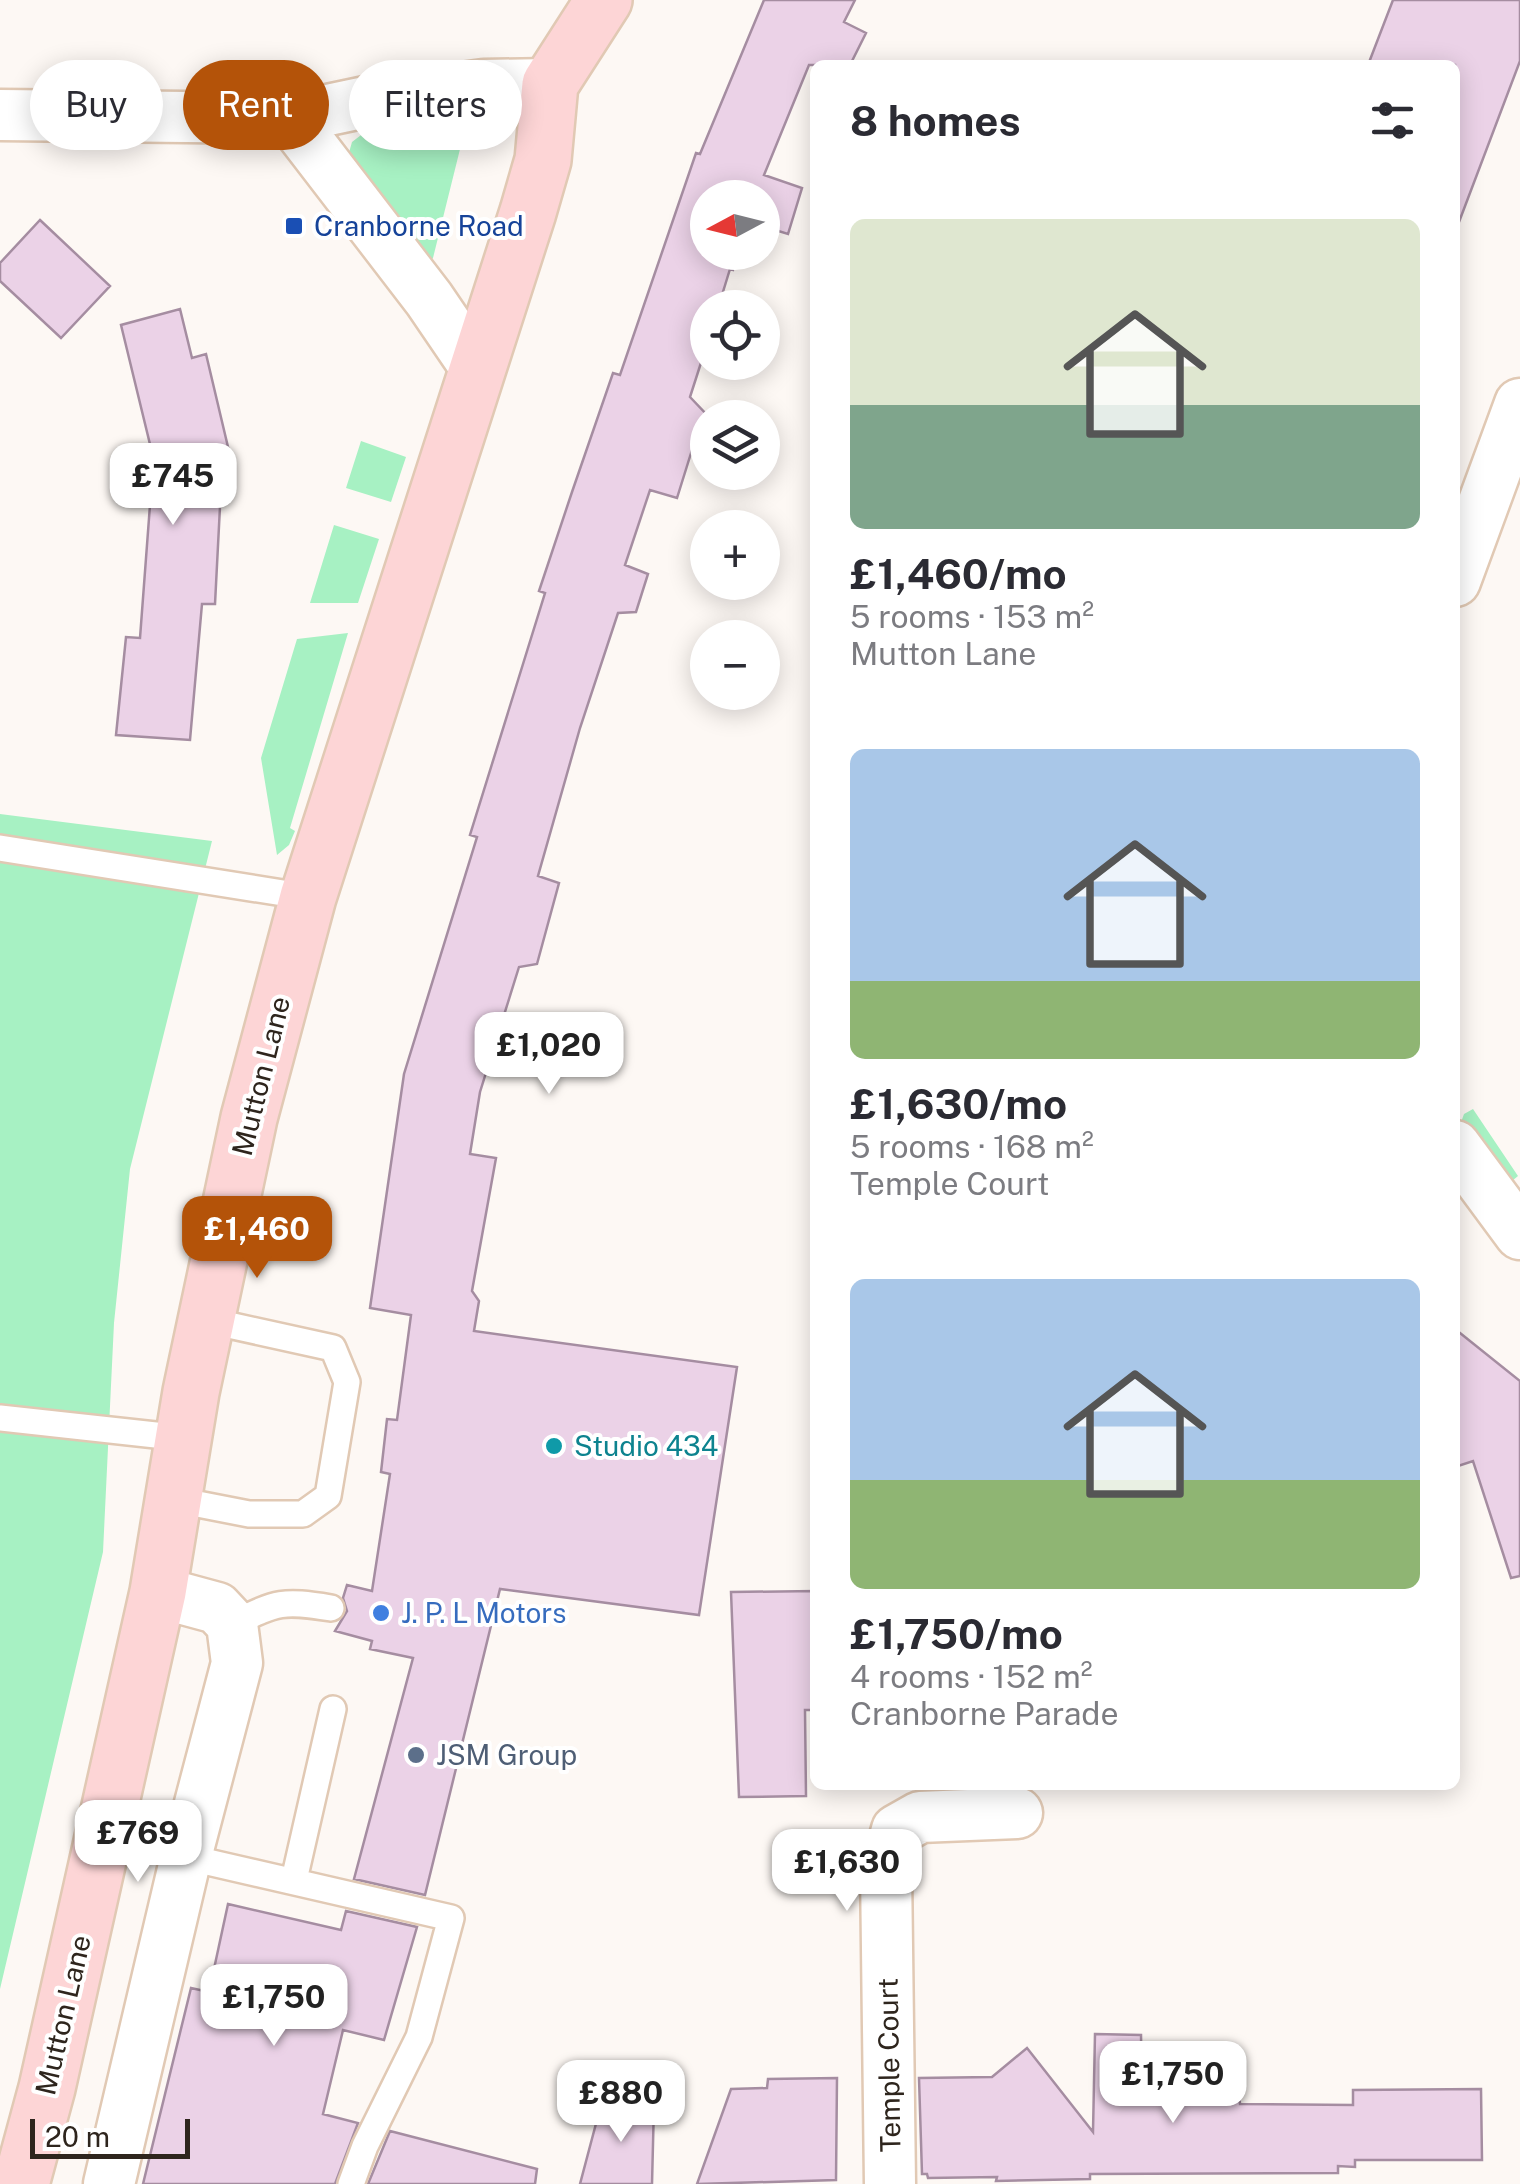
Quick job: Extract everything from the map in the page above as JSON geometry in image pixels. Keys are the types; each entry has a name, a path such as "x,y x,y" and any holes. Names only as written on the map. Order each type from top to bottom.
{"main road":[{"name":"Mutton Lane","path":"21,2184 158,1592 183,1438 249,1118 308,897 543,160 550,84 604,0"}],"street":[{"path":"329,110 484,85 550,84"},
{"path":"0,114 183,117"},
{"path":"315,150 429,299 478,371"},
{"path":"1460,567 1520,404"},
{"path":"1460,1153 1520,1234"},
{"path":"109,2184 186,1857 237,1663 232,1624 217,1608 158,1592"},
{"name":"Temple Court","path":"890,2184 886,1869 897,1830 920,1817 1017,1813"}],"lane":[{"path":"0,848 308,897"},
{"path":"172,1499 249,1514 303,1514 328,1496 347,1382 333,1348 206,1320"},
{"path":"0,1418 183,1438"},
{"path":"232,1624 289,1601 331,1608"},
{"path":"294,1880 333,1709"},
{"path":"186,1857 452,1918 419,2037 350,2184"}],"green space":[{"path":"350,150 460,150 433,258 423,270 348,156"},
{"path":"361,441 406,457 391,502 346,488"},
{"path":"334,525 379,539 358,603 310,603"},
{"path":"348,633 290,828 295,831 289,845 277,855 261,758 297,639"},
{"path":"0,814 212,841 130,1169 114,1323 103,1552 0,1989"},
{"path":"1473,1109 1518,1176 1512,1181 1460,1125 1464,1114"}],"building":[{"path":"764,0 855,0 844,22 866,33 852,60 810,60 764,175 779,180 690,180 690,270 730,270 724,290 690,290 690,380 695,380 690,397 690,456 677,498 650,490 625,565 648,574 636,612 618,613 580,728 538,876 559,883 537,964 519,967 480,1092 470,1154 496,1158 472,1291 479,1301 474,1331 737,1367 699,1615 500,1589 425,1895 354,1879 413,1658 370,1649 372,1641 335,1631 347,1611 343,1598 347,1585 372,1591 390,1474 381,1472 387,1419 397,1420 411,1315 370,1308 404,1074 477,837 470,835 545,593 539,591 613,373 620,375 696,153 700,154"},
{"path":"1393,0 1520,0 1520,61 1460,219 1460,60 1370,60"},
{"path":"780,180 802,188 788,234 780,232"},
{"path":"40,220 110,286 61,338 0,281 0,263"},
{"path":"180,309 192,358 206,354 228,447 223,448 215,604 202,604 190,740 116,735 126,637 140,638 150,505 165,506 121,325"},
{"path":"1460,1333 1520,1381 1520,1576 1511,1578 1473,1461 1460,1465"},
{"path":"810,1591 806,1796 739,1797 731,1592"},
{"path":"228,1904 341,1930 346,1911 417,1927 384,2040 343,2030 323,2114 358,2123 335,2184 143,2184 191,1988 209,1992"},
{"path":"1095,2034 1141,2035 1142,2092 1239,2092 1240,2104 1353,2105 1353,2090 1481,2089 1482,2160 1355,2160 1355,2167 1338,2166 1338,2173 1090,2174 1090,2179 996,2181 997,2177 928,2178 922,2174 919,2078 992,2077 1027,2048 1093,2132"},
{"path":"837,2078 836,2180 697,2184 731,2089 767,2088 768,2079"},
{"path":"602,2101 654,2104 652,2184 580,2184"},
{"path":"390,2131 537,2169 535,2184 368,2184"}],"place":[{"name":"Cranborne Road","path":"294,226"},
{"name":"Studio 434","path":"554,1446"},
{"name":"J. P. L Motors","path":"381,1613"},
{"name":"JSM Group","path":"416,1755"}]}
